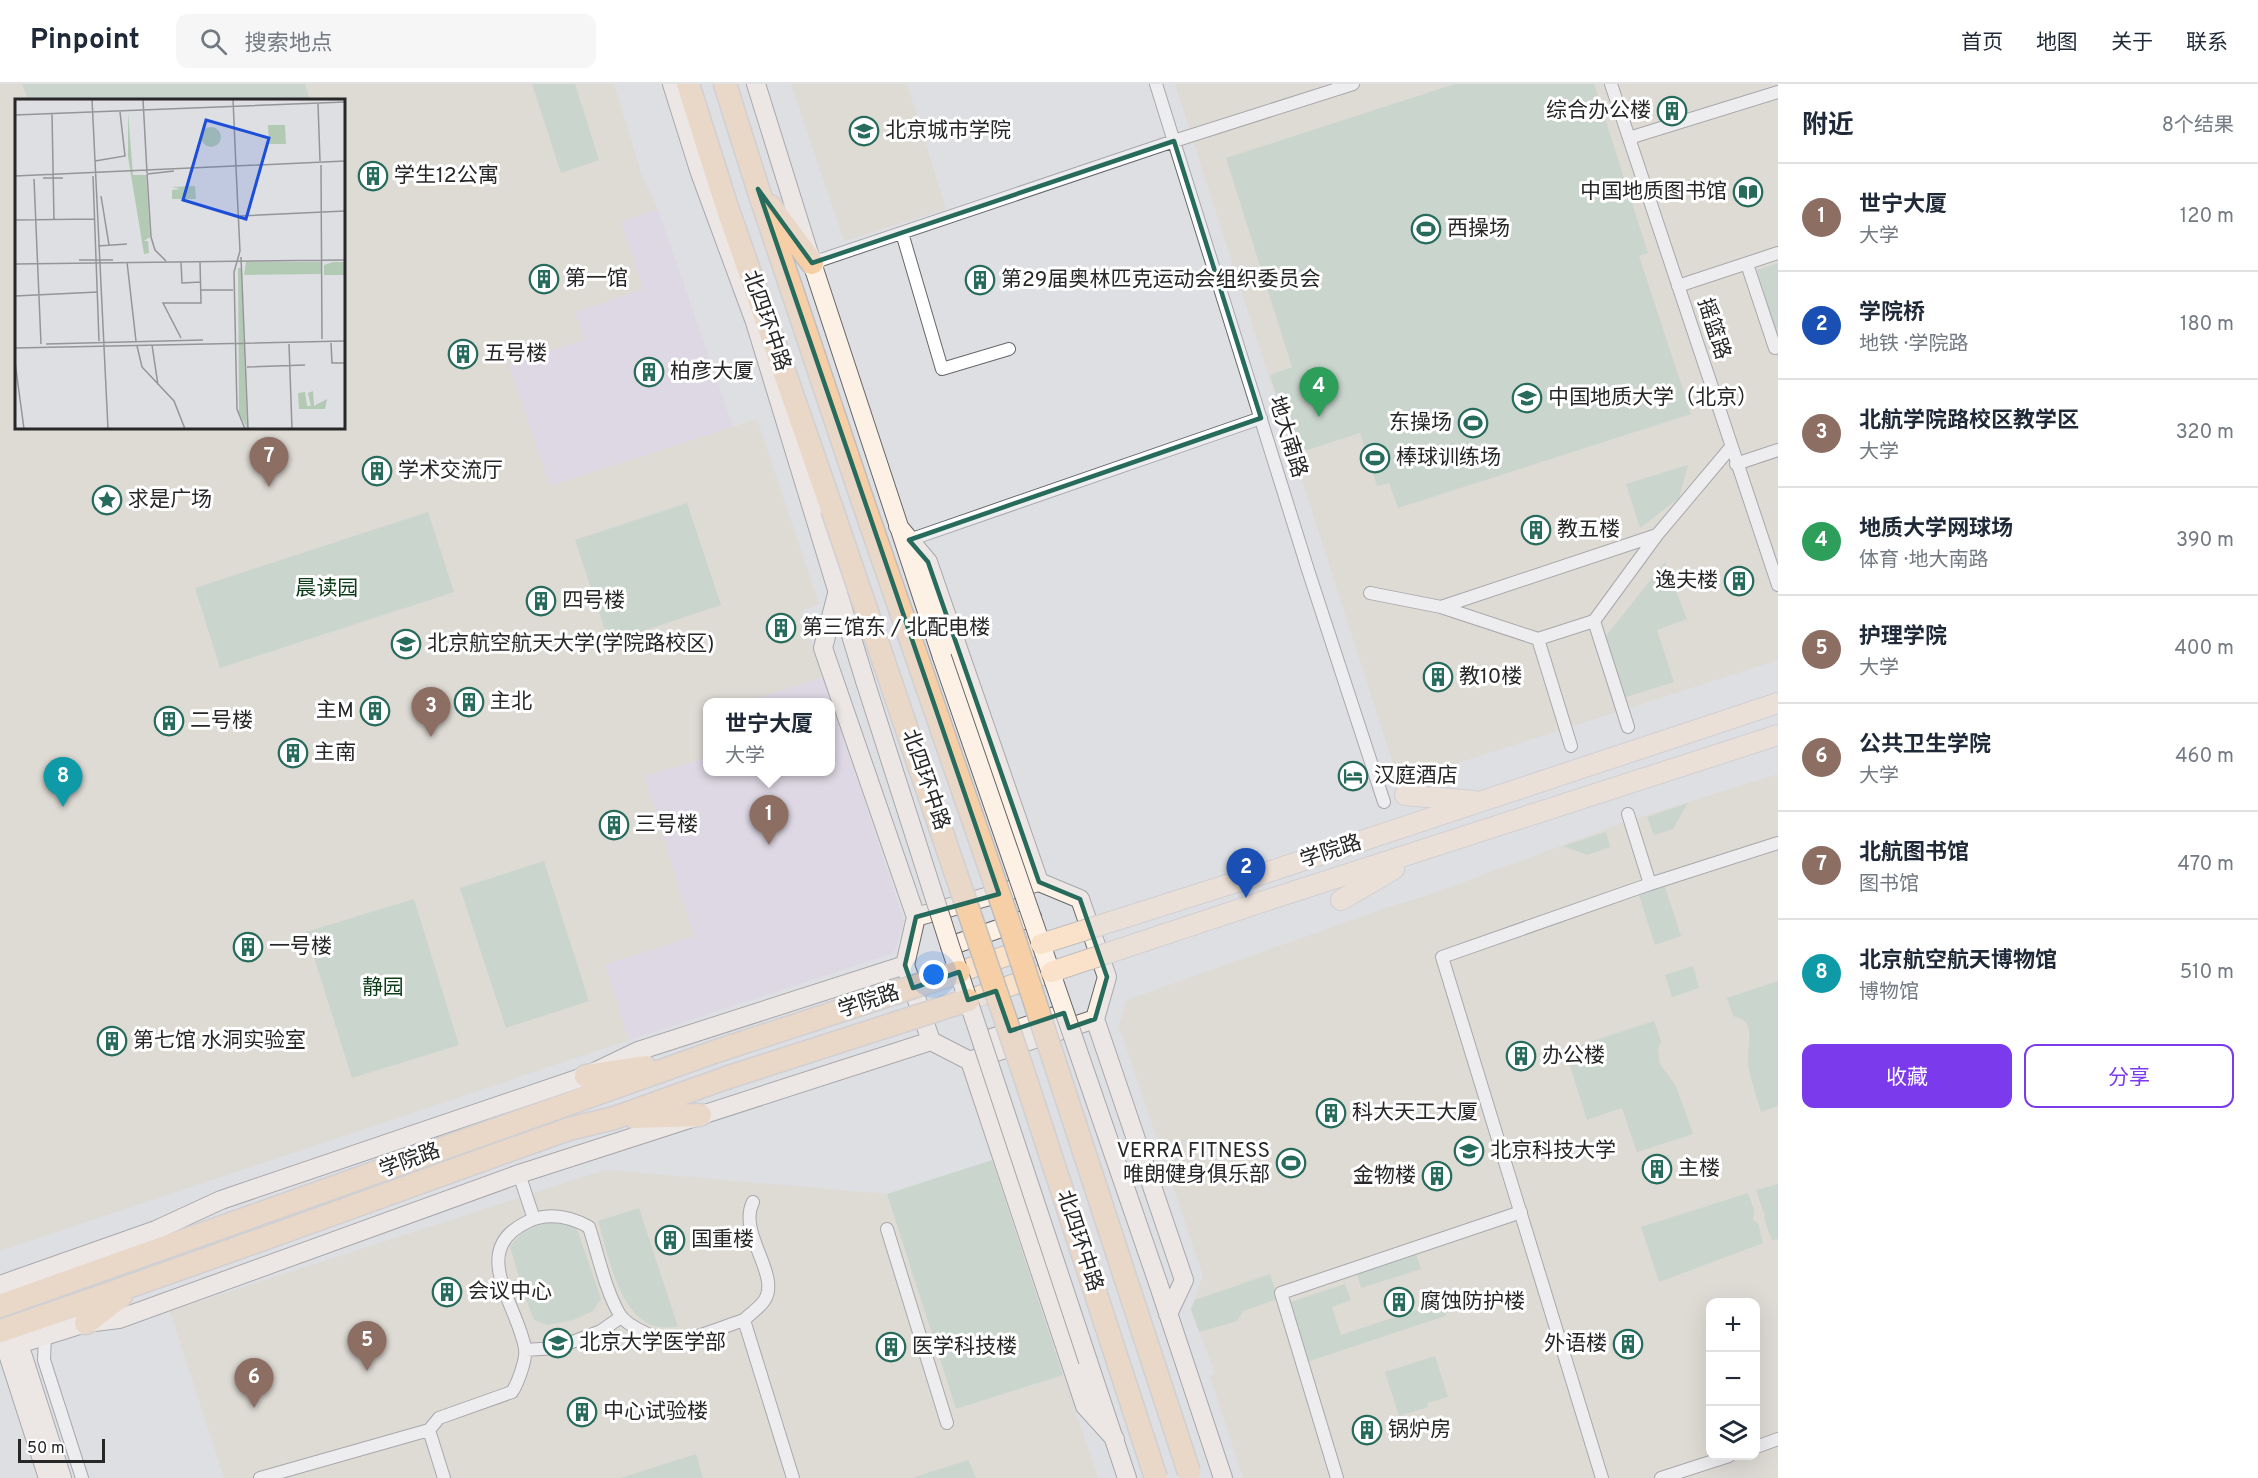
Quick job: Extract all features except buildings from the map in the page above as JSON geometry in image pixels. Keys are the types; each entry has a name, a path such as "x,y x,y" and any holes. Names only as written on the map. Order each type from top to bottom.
{"highway":[{"name":"北四环中路","path":"688,84 726,204 1024,1074 1156,1478"},
{"name":"北四环中路","path":"725,84 862,499 1012,932 1190,1475"},
{"path":"758,189 812,263"},
{"path":"726,204 755,322"},
{"name":"学院路","path":"0,1306 645,1078 685,1061 959,972"},
{"name":"学院路","path":"6,1343 135,1285 216,1254 547,1137 614,1118 726,1078 968,1000"},
{"path":"586,1076 685,1061"},
{"path":"614,1118 700,1115"},
{"path":"86,1323 135,1285"}],"main road":[{"name":"学院路","path":"959,972 1778,703"},
{"name":"学院路","path":"968,1000 1280,896 1778,735"},
{"path":"1405,795 1482,802"},
{"path":"1341,900 1425,850"}],"street":[{"name":"北四环中路","path":"672,84 715,217 755,322 776,397 950,946 1126,1478"},
{"path":"756,84 812,263 904,533 942,657 1223,1478"},
{"name":"地大南路","path":"1156,84 1384,802"},
{"path":"812,263 1174,141 1353,84"},
{"name":"摇篮路","path":"1611,84 1778,585"},
{"path":"1629,138 1778,92"},
{"path":"902,233 942,369 1009,349"},
{"path":"1678,286 1778,253"},
{"path":"1747,264 1777,350"},
{"path":"904,533 1261,418"},
{"path":"1370,593 1442,607 1538,639 1594,621 1656,535 1731,447"},
{"path":"1736,464 1778,450"},
{"path":"904,533 928,562 1039,882"},
{"path":"1442,607 1656,535"},
{"path":"838,590 823,648 916,917 904,965 931,1041 970,1061 1086,1406 1114,1439"},
{"path":"1594,621 1628,727"},
{"path":"1538,639 1571,746"},
{"path":"1628,814 1650,884"},
{"path":"1602,1478 1442,957 1650,884 1778,843"},
{"path":"916,917 1039,882 1080,899 1107,977 1095,1019 1184,1280 1168,1314"},
{"path":"950,946 1032,917"},
{"name":"学院路","path":"0,1285 156,1230 221,1200 586,1076 638,1052 904,965"},
{"path":"982,1041 1064,1012"},
{"path":"970,1061 1095,1019"},
{"path":"6,1343 86,1323 119,1318 519,1174 931,1041"},
{"path":"519,1174 534,1219"},
{"path":"260,1478 429,1430 439,1418 513,1392 525,1350 497,1264 501,1244 512,1229 534,1219 564,1216 589,1227 613,1301 621,1317 659,1340 675,1342 744,1320 765,1300 768,1291 766,1275 748,1223 748,1211 753,1202"},
{"path":"1337,1478 1281,1293 1521,1212"},
{"path":"887,1229 946,1423"},
{"path":"525,1350 556,1348 601,1331 621,1317"},
{"path":"744,1320 793,1478"},
{"path":"45,1335 44,1360 82,1478"},
{"path":"6,1343 48,1478"},
{"path":"6,1343 62,1478"},
{"path":"429,1430 444,1478"},
{"path":"1760,1445 1778,1439"},
{"path":"1661,1478 1714,1460"}],"highlighted area":[{"path":"1174,141 1261,418 909,540 928,562 1039,882 1080,899 1107,977 1095,1019 1069,1028 1064,1013 1010,1031 996,991 968,1000 959,972 913,988 905,965 916,917 999,894 758,189 812,263"}],"shaded area":[{"name":"北京航空航天大学(学院路校区)","path":"0,84 614,84 642,176 658,209 621,222 643,289 576,312 584,340 508,364 550,486 757,419 819,604 801,611 823,677 759,698 703,698 703,759 644,776 694,936 605,965 629,1040 0,1251"},
{"name":"北京城市学院","path":"791,84 907,84 946,209 844,241"},
{"name":"中国地质大学（北京）","path":"1175,84 1778,84 1778,660 1399,782"},
{"path":"658,209 733,427 550,487 508,364 584,340 575,312 601,303 621,221"},
{"path":"823,677 830,698 756,698"},
{"path":"835,713 904,921 894,953 629,1040 605,965 693,936 644,776 703,759 703,776 835,776"},
{"name":"北京科技大学","path":"1778,774 1778,1478 1243,1478 1210,1376 1215,1373 1191,1309 1203,1275 1119,1026 1127,1000 1389,907 1429,895 1628,821"},
{"name":"北京大学医学部","path":"605,1170 887,1194 956,1409 1063,1375 1098,1478 224,1478 170,1311"}],"green space":[{"path":"22,84 305,84 310,99 28,99"},
{"path":"532,84 575,84 599,160 561,173"},
{"path":"1455,84 1594,84 1648,253 1639,256 1691,414 1398,508 1389,483 1377,486 1360,433 1295,454 1270,375 1292,367 1226,158"},
{"path":"1778,263 1778,339 1757,270"},
{"path":"1688,465 1679,498 1640,528 1626,484"},
{"path":"687,503 721,605 609,642 575,540"},
{"name":"晨读园","path":"428,512 454,592 220,668 195,588"},
{"path":"1665,562 1687,619 1657,630 1674,682 1626,697 1606,636"},
{"path":"1688,803 1673,829 1654,835 1647,817"},
{"path":"1606,832 1610,847 1587,855 1563,846"},
{"path":"544,861 589,1001 506,1028 460,888"},
{"path":"1663,881 1681,936 1655,945 1637,889"},
{"name":"静园","path":"414,899 459,1045 352,1078 306,932"},
{"path":"1693,966 1699,988 1672,997 1665,975"},
{"path":"1778,981 1778,1106 1761,1112 1748,1064 1750,1035 1748,1026 1744,1020 1733,1016 1727,998"},
{"path":"1654,1021 1661,1041 1658,1049 1660,1064 1676,1086 1693,1134 1637,1152 1622,1108 1587,1120 1565,1050"},
{"path":"992,1160 1063,1375 956,1409 887,1194"},
{"path":"1778,1184 1778,1239 1772,1240 1756,1190"},
{"path":"1748,1193 1754,1210 1753,1220 1758,1223 1763,1243 1659,1282 1641,1227"},
{"path":"639,1208 678,1327 659,1327 645,1322 625,1299 611,1267 598,1221"},
{"path":"549,1222 576,1226 601,1299 593,1311 573,1320 547,1325 534,1320 510,1246 525,1230"},
{"path":"1416,1255 1421,1269 1361,1288 1357,1274"},
{"path":"1270,1274 1278,1299 1243,1311 1237,1321 1199,1332 1191,1309 1195,1300"},
{"path":"1345,1284 1351,1300 1332,1307 1341,1335 1459,1296 1445,1316 1307,1362 1288,1303"},
{"path":"1435,1356 1448,1397 1427,1403 1428,1407 1399,1416 1385,1372"},
{"path":"696,1454 703,1478 621,1478"},
{"path":"968,1460 976,1478 912,1478"}],"place":[{"name":"综合办公楼","path":"1672,111"},
{"name":"北京城市学院","path":"864,131"},
{"name":"学生12公寓","path":"373,176"},
{"name":"中国地质图书馆","path":"1748,192"},
{"name":"西操场","path":"1426,229"},
{"name":"第一馆","path":"544,279"},
{"name":"第29届奥林匹克运动会组织委员会","path":"980,280"},
{"name":"五号楼","path":"463,354"},
{"name":"柏彦大厦","path":"649,372"},
{"name":"中国地质大学（北京）","path":"1527,398"},
{"name":"地质大学网球场","path":"1319,417"},
{"name":"东操场","path":"1473,423"},
{"name":"棒球训练场","path":"1375,458"},
{"name":"学术交流厅","path":"377,471"},
{"name":"北航图书馆","path":"269,487"},
{"name":"求是广场","path":"107,500"},
{"name":"教五楼","path":"1536,530"},
{"name":"逸夫楼","path":"1739,581"},
{"name":"四号楼","path":"541,601"},
{"name":"第三馆东 / 北配电楼","path":"781,628"},
{"name":"北京航空航天大学(学院路校区)","path":"406,644"},
{"name":"教10楼","path":"1438,677"},
{"name":"主北","path":"469,702"},
{"name":"主M","path":"375,711"},
{"name":"二号楼","path":"169,721"},
{"name":"北航学院路校区教学区","path":"431,737"},
{"name":"主南","path":"293,753"},
{"name":"汉庭酒店","path":"1353,776"},
{"name":"北京航空航天博物馆","path":"63,807"},
{"name":"三号楼","path":"614,825"},
{"name":"世宁大厦","path":"769,845"},
{"name":"学院桥","path":"1246,898"},
{"name":"一号楼","path":"248,947"},
{"name":"第七馆 水洞实验室","path":"112,1041"},
{"name":"办公楼","path":"1521,1056"},
{"name":"科大天工大厦","path":"1331,1113"},
{"name":"北京科技大学","path":"1469,1151"},
{"name":"VERRA FITNESS 唯朗健身俱乐部","path":"1291,1163"},
{"name":"主楼","path":"1657,1169"},
{"name":"金物楼","path":"1437,1176"},
{"name":"国重楼","path":"670,1240"},
{"name":"会议中心","path":"447,1292"},
{"name":"腐蚀防护楼","path":"1399,1302"},
{"name":"北京大学医学部","path":"558,1343"},
{"name":"外语楼","path":"1628,1344"},
{"name":"医学科技楼","path":"891,1347"},
{"name":"护理学院","path":"367,1371"},
{"name":"公共卫生学院","path":"254,1408"},
{"name":"中心试验楼","path":"582,1412"},
{"name":"锅炉房","path":"1367,1430"}]}
